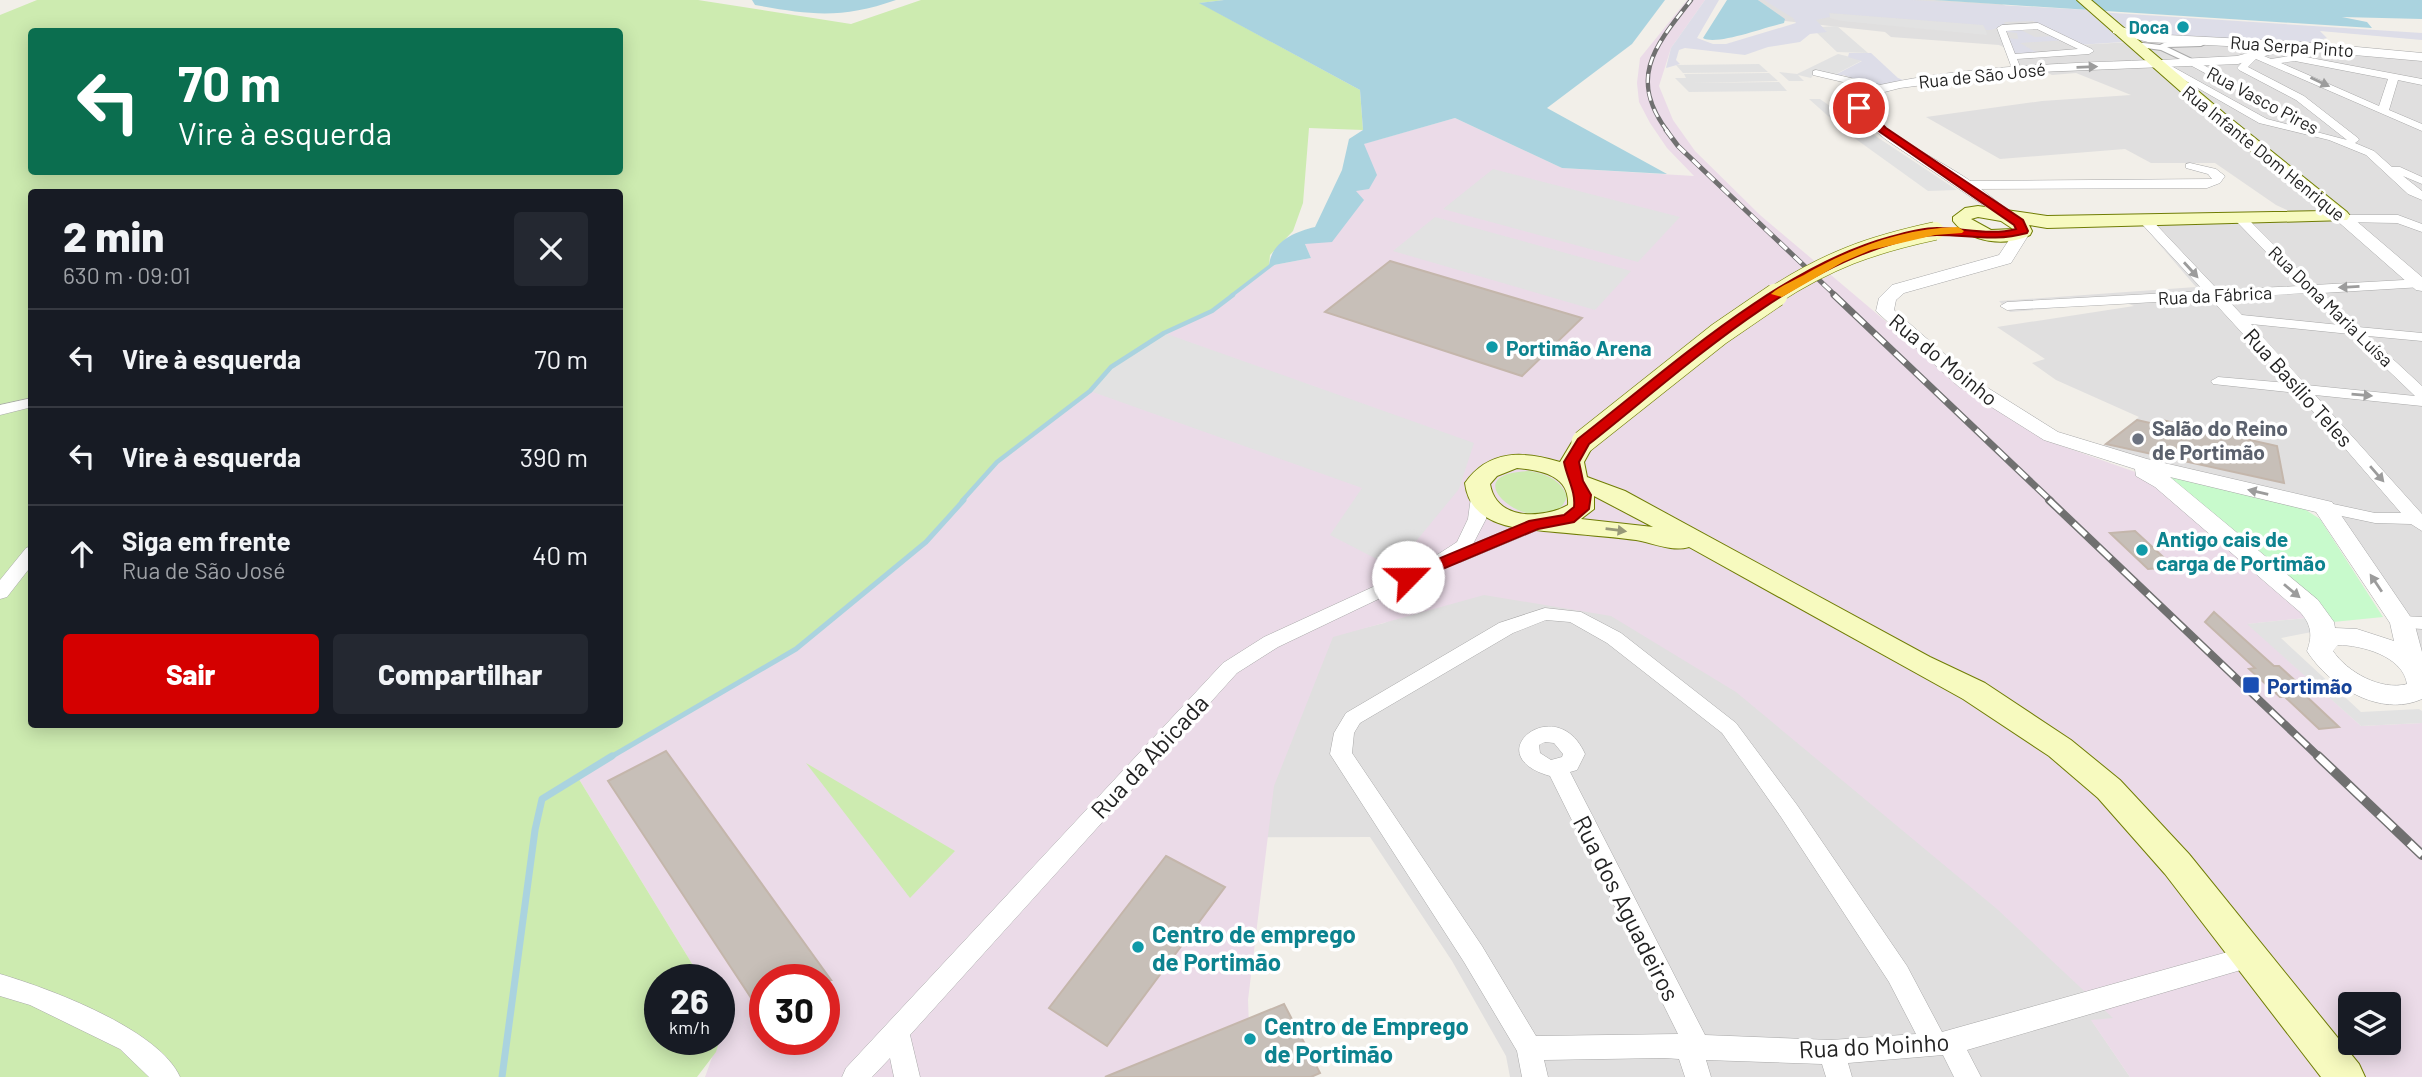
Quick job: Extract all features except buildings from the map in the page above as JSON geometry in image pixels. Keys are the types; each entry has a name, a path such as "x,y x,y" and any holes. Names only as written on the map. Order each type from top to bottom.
{"main road":[{"name":"Rua Infante Dom Henrique","path":"2082,0 2137,43 2343,218"},
{"path":"1716,550 1636,532 1541,525 1500,516 1479,497 1476,484 1482,473 1494,465 1559,453 1583,442 1747,314 1791,286 1867,247 1935,231 1967,215 1989,212 2047,222 2343,218"},
{"path":"1967,215 1966,225 1982,233"},
{"path":"2008,217 2019,223 2023,231"},
{"path":"1935,231 2003,236 2047,222"},
{"path":"1541,525 1568,519 1581,509 1583,495 1576,481 1572,462 1583,442"},
{"path":"1527,461 1560,470 1576,481 1616,496 1920,664 1974,691 2060,748 2109,789 2169,854 2345,1077"}],"street":[{"path":"2106,20 2164,42 2193,63"},
{"path":"2038,26 2089,51 2085,53 2014,63 2000,30 2005,27 2038,26"},
{"path":"2236,41 2261,54 2351,82 2394,76 2422,82"},
{"path":"2236,41 2261,54 2295,58 2351,82 2383,111 2422,128"},
{"name":"Rua Serpa Pinto","path":"2164,42 2236,41 2422,56"},
{"path":"2137,43 2202,44"},
{"name":"Rua Serpa Pinto","path":"2288,45 2346,48"},
{"name":"Rua de São José","path":"1877,88 2014,63 2193,63 2261,54 2288,45"},
{"path":"2346,48 2351,82"},
{"path":"2261,54 2242,68 2300,98 2374,156 2404,203 2407,222 2422,228"},
{"name":"Rua Vasco Pires","path":"2193,63 2333,138"},
{"path":"2156,64 2263,121 2333,138 2422,181"},
{"path":"1816,73 1877,88"},
{"path":"2383,111 2394,76"},
{"path":"1877,88 1863,93 1858,106 1860,111 1883,130 1967,185 2008,217"},
{"path":"1967,185 2207,184 2216,181 2219,176 2212,171 2190,166"},
{"path":"1967,215 1980,209 1986,200"},
{"path":"2343,218 2404,203"},
{"name":"Rua Dona Maria Luísa","path":"2240,218 2310,289 2422,394"},
{"name":"Rua Infante Dom Henrique","path":"2343,218 2420,284"},
{"name":"Rua Basílio Teles","path":"2144,219 2238,318 2420,521"},
{"path":"1982,233 2004,244 2011,251 2023,231"},
{"name":"Rua do Moinho","path":"2011,251 2005,259 1995,264 1898,289 1888,298 1885,311 1965,382 2031,426 2073,445 2141,464 2173,478 2309,606 2322,622 2323,642 2320,652 2342,676 2373,691 2416,685"},
{"name":"Rua da Fábrica","path":"2007,306 2420,284"},
{"path":"2238,318 2422,337"},
{"path":"2218,381 2422,401"},
{"path":"0,410 28,403"},
{"name":"Rua do Moinho","path":"2099,452 2173,478"},
{"path":"2173,478 2375,518 2420,521"},
{"name":"Rua da Abicada","path":"855,1077 1230,668 1271,642 1429,568 1464,545 1477,519 1479,497"},
{"path":"2324,507 2412,622 2416,685"},
{"path":"1429,568 1541,525"},
{"path":"0,593 28,557"},
{"path":"1535,1077 1529,1048 1473,954 1341,754 1344,733 1353,718 1506,628 1545,614 1574,616 1614,638 1729,728 1789,811 1942,1044 1968,1077"},
{"path":"2323,642 2333,637 2360,639 2390,650 2416,685"},
{"name":"Rua dos Aguadeiros","path":"1557,768 1693,1047 1698,1077"},
{"name":"Rua do Moinho","path":"1529,1048 1693,1047 1831,1052 1942,1044 2249,957"},
{"path":"0,985 36,996 130,1041 167,1077"},
{"path":"897,1033 907,1077"},
{"path":"1831,1052 1839,1077"}],"shaded area":[{"path":"1687,0 1705,0 1671,48 1659,86 1673,120 1695,151 1760,215 1954,379 1997,410 2048,441 2138,473 2267,578 2306,618 2248,624 2361,726 2422,723 2422,1077 2130,1077 2091,1020 2113,1018 1997,909 1736,692 1611,616 1484,595 1333,637 1274,786 1248,1000 1251,1077 705,1077 713,1055 735,1055 735,964 692,964 577,776 796,649 926,542 997,462 1090,391 1111,367 1164,333 1212,311 1269,266 1311,258 1305,244 1355,191 1363,144 1455,118 1562,168 1694,176 1667,148 1650,123 1639,102 1637,83 1640,58"},
{"path":"1705,0 1719,0 1697,38 1713,44 1726,44 1796,23 1793,18 1764,0 1912,0 2087,10 2123,42 2077,45 2067,40 2020,43 2048,55 2011,57 2003,38 2018,39 2017,33 2001,31 2015,27 2035,37 2056,36 2033,21 2004,22 2006,25 1986,30 1983,25 1829,13 1830,17 1816,20 1827,32 1810,34 1800,42 1768,47 1745,55 1685,48 1679,50 1676,60 1680,64 1666,68 1671,48"},
{"path":"1758,0 1935,0 2002,4 2077,45 2132,42 2137,37 2422,56 2422,663 2324,507 2101,447 2139,417 2056,380 2032,363 2045,359 1997,327 2134,306 2124,302 2010,312 1999,301 2196,287 2140,222 2300,216 2276,205 2215,163 2151,163 2125,149 2000,159 1926,117 2042,101 2131,95 2076,73 2052,75 2039,69 2016,69 2008,49 1999,45 1891,37 1885,32 1785,21"},
{"path":"2098,12 2422,33 2422,40 2320,31 2327,38 2306,43 2151,34 2119,26"},
{"path":"1829,13 1984,25 1987,35 1842,21 1830,18"},
{"path":"1837,26 1868,53 1837,52 1816,32 1826,31 1821,27"},
{"path":"1849,53 1871,53 1898,78 1908,82 1877,87 1843,75 1837,78 1835,75 1862,61 1848,57"},
{"path":"1838,54 1863,60 1834,75 1814,74 1811,78 1798,75 1804,81 1789,81 1779,72 1797,74"},
{"path":"1759,64 1768,72 1683,73 1676,65"},
{"path":"1769,73 1778,81 1692,83 1779,82 1787,91 1689,92 1675,78 1686,78 1684,74"},
{"path":"1809,99 1820,99 1837,111 1844,111 1877,137 1957,190 1928,191 1846,132"},
{"path":"1493,169 1680,217 1638,262 1443,209"},
{"path":"1435,217 1631,271 1595,310 1393,251"},
{"path":"1164,333 1474,443 1459,489 1394,568 1330,535 1362,488 1090,391 1111,367"},
{"path":"1519,558 2277,1016 2092,1021 2130,1077 1510,1077 1506,1056 1452,961 1370,837 1099,838 1276,650 1384,623"},
{"path":"2306,618 2317,631 2281,638 2361,712 2419,709 2422,711 2422,723 2361,726 2247,624"}],"green space":[{"path":"37,0 698,0 851,24 921,0 1224,0 1200,3 1360,90 1363,130 1309,128 1303,203 1293,231 1270,255 1269,266 1212,311 1164,333 1111,367 1090,391 997,462 926,542 796,649 577,776 692,964 644,964 644,1055 714,1055 697,1077 0,1077 0,15"},
{"path":"1529,471 1552,478 1564,490 1567,496 1557,511 1542,515 1525,513 1509,505 1498,494 1496,484 1505,475"},
{"path":"2174,476 2298,505 2320,519 2383,617 2333,622 2167,479"},
{"path":"806,763 955,851 910,898"}],"water":[{"path":"752,0 896,0 842,13 810,13 755,5"},
{"path":"1224,0 1665,0 1632,44 1547,108 1667,174 1562,168 1455,118 1364,144 1377,175 1369,189 1356,191 1364,200 1332,242 1305,244 1311,258 1269,266 1279,244 1292,235 1315,227 1342,170 1349,139 1363,130 1360,90 1199,3"},
{"path":"1727,0 1758,0 1785,19 1784,23 1729,38 1703,38"},
{"path":"1934,0 2422,0 2422,19 2342,17 2367,22 2372,28"}],"waterway":[{"path":"1231,296 1274,263"},
{"path":"962,501 997,462 1090,391 1111,367 1164,333 1212,311 1233,295"},
{"path":"609,758 796,649 926,542 964,500"},
{"path":"502,1077 535,830 542,799 612,756"}],"railway":[{"path":"1668,132 1649,95 1648,79 1657,48 1691,0"},
{"path":"1666,130 1678,146 1836,296"},
{"path":"1834,295 2051,501"},
{"path":"2049,500 2320,758"},
{"path":"2318,756 2422,855"}],"slow traffic":[{"path":"1778,294 1867,247 1935,231 1958,231"}],"place":[{"name":"Doca","path":"2183,27"},
{"name":"Portimão Arena","path":"1492,347"},
{"name":"Salão do Reino de Portimão","path":"2138,439"},
{"name":"Antigo cais de carga de Portimão","path":"2142,550"},
{"name":"Portimão","path":"2251,685"},
{"name":"Centro de emprego de Portimão","path":"1138,947"},
{"name":"Centro de Emprego de Portimão","path":"1250,1039"}],"route":[{"path":"1408,577 1509,538 1534,525 1568,519 1581,509 1583,495 1576,481 1572,462 1583,442 1747,314 1791,286 1838,260 1867,247 1892,240 1935,231 1953,230 2003,236 2013,236 2023,231 2019,223 1883,130 1859,108"}]}
